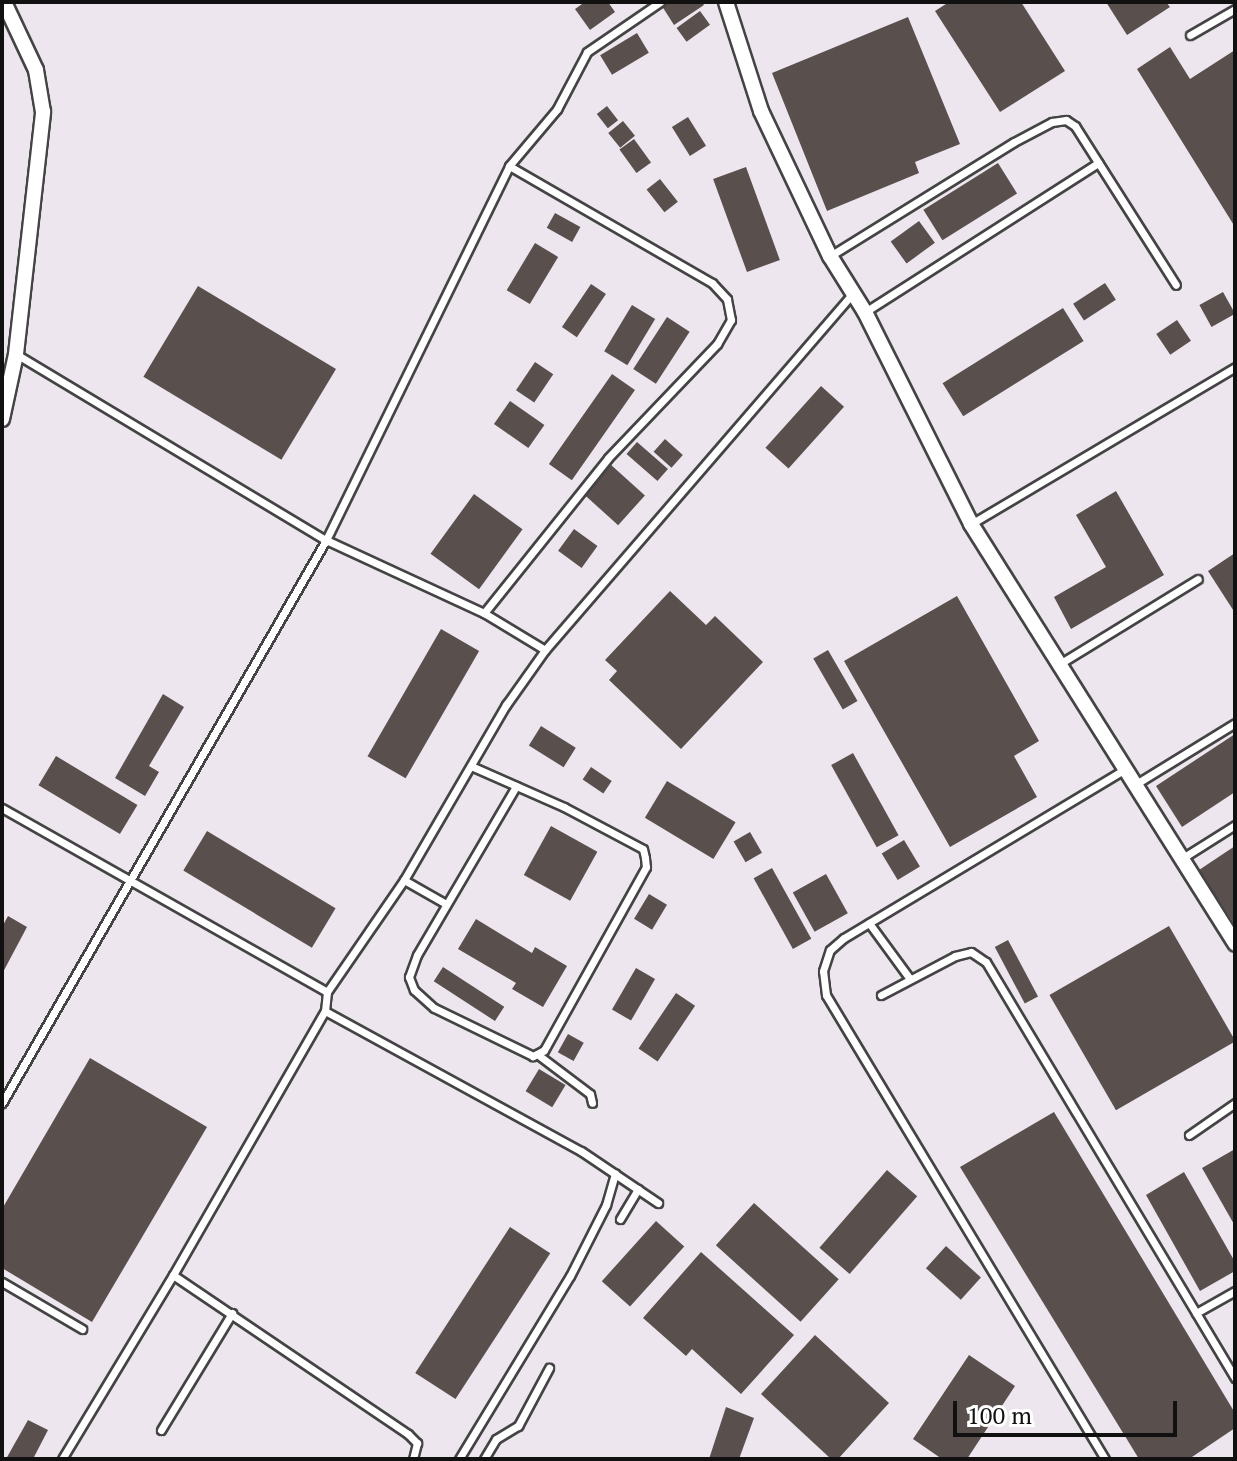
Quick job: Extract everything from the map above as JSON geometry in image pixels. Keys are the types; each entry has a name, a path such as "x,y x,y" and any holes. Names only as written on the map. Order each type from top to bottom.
{"street":[{"path":"2,419 16,354 43,112 36,70 4,2"},
{"path":"726,2 761,111 830,256 865,312 971,524 1235,944"}],"lane":[{"path":"2,1103 326,540 509,166 557,109 587,52 660,2"},
{"path":"1190,35 1235,9"},
{"path":"830,256 1052,122 1066,120 1075,126 1176,285"},
{"path":"865,312 1098,163"},
{"path":"484,613 608,458 717,344 731,320 727,299 712,283 509,166"},
{"path":"62,1459 173,1275 325,1011 327,992 404,880 506,705 545,650 853,293"},
{"path":"16,354 326,540 484,613 545,650"},
{"path":"971,524 1235,367"},
{"path":"1058,665 1198,579"},
{"path":"1134,785 1235,723"},
{"path":"471,766 564,807 643,849 646,867 544,1050 537,1054"},
{"path":"1105,1459 826,995 823,971 830,950 869,923 1124,770"},
{"path":"516,786 446,904 409,977 414,990 434,1008 517,1051 537,1054 590,1094 592,1103"},
{"path":"2,808 327,992"},
{"path":"1181,859 1235,825"},
{"path":"404,880 446,904"},
{"path":"869,923 910,979"},
{"path":"881,995 955,956 971,952 986,962 1235,1378"},
{"path":"325,1011 581,1151 658,1203"},
{"path":"1189,1135 1234,1106"},
{"path":"459,1459 570,1276 606,1205 615,1173"},
{"path":"620,1219 638,1189"},
{"path":"173,1275 408,1434 417,1443 413,1459"},
{"path":"2,1282 82,1329"},
{"path":"1196,1313 1235,1291"},
{"path":"161,1430 232,1313"},
{"path":"484,1459 496,1439 518,1426 549,1368"}],"shaded area":[{"path":"2,2 1235,2 1235,1459 2,1459"}],"building":[{"path":"585,2 608,2 615,12 590,30 575,9"},
{"path":"702,2 704,5 674,25 660,3"},
{"path":"949,2 1021,2 1065,71 1000,112 935,11"},
{"path":"1106,2 1166,2 1170,7 1127,35"},
{"path":"700,11 710,25 687,42 677,28"},
{"path":"908,17 960,144 915,162 919,173 827,211 772,73"},
{"path":"637,33 649,53 612,75 600,55"},
{"path":"1170,47 1190,79 1235,50 1235,227 1137,69"},
{"path":"607,106 618,120 608,128 597,114"},
{"path":"688,117 706,146 690,156 672,127"},
{"path":"623,121 635,136 620,148 608,133"},
{"path":"634,139 651,162 636,173 619,150"},
{"path":"998,163 1017,194 942,240 923,210"},
{"path":"746,167 780,260 747,272 713,179"},
{"path":"660,179 678,202 664,212 647,189"},
{"path":"555,213 580,227 572,242 547,228"},
{"path":"919,221 935,243 907,263 891,242"},
{"path":"535,243 558,257 530,304 507,290"},
{"path":"1105,283 1116,300 1084,320 1073,304"},
{"path":"591,284 606,294 577,337 562,327"},
{"path":"198,286 336,369 281,460 143,377"},
{"path":"1223,292 1235,314 1212,327 1199,305"},
{"path":"632,305 655,319 627,365 604,351"},
{"path":"1063,308 1084,341 963,416 943,383"},
{"path":"667,317 690,332 656,384 633,369"},
{"path":"1177,320 1191,341 1170,355 1156,334"},
{"path":"535,362 553,374 534,402 516,390"},
{"path":"612,374 635,390 572,480 549,464"},
{"path":"821,386 844,407 788,468 765,448"},
{"path":"510,401 544,425 528,448 494,424"},
{"path":"665,439 683,455 671,468 654,452"},
{"path":"637,442 668,469 657,481 627,454"},
{"path":"610,464 645,495 618,525 583,494"},
{"path":"1116,491 1164,575 1071,629 1054,597 1106,567 1076,515"},
{"path":"474,494 523,529 479,589 431,554"},
{"path":"574,529 597,546 582,568 558,551"},
{"path":"1235,553 1235,613 1208,571"},
{"path":"670,591 706,625 715,616 763,662 681,749 609,680 617,671 605,660"},
{"path":"957,596 1039,741 1014,756 1037,797 950,847 844,661"},
{"path":"441,629 479,651 406,778 368,756"},
{"path":"828,650 858,701 843,710 813,658"},
{"path":"163,694 184,707 149,766 159,772 145,796 115,778"},
{"path":"541,726 576,748 564,767 529,746"},
{"path":"1235,734 1235,792 1182,827 1156,786"},
{"path":"853,753 899,835 877,847 831,765"},
{"path":"56,756 137,805 120,834 38,785"},
{"path":"591,767 612,781 603,793 583,779"},
{"path":"667,781 736,822 713,859 645,818"},
{"path":"551,826 597,852 570,901 524,875"},
{"path":"207,831 336,908 312,948 183,870"},
{"path":"750,832 762,853 746,862 734,842"},
{"path":"904,840 920,867 898,880 882,853"},
{"path":"1235,846 1235,925 1199,870"},
{"path":"772,868 811,939 793,949 754,878"},
{"path":"826,874 848,913 815,932 793,892"},
{"path":"649,894 667,905 652,930 634,919"},
{"path":"8,916 27,927 2,974 2,927"},
{"path":"476,919 532,953 535,947 567,966 543,1007 512,989 516,983 458,949"},
{"path":"1169,926 1235,1041 1116,1110 1049,995"},
{"path":"1008,940 1038,997 1025,1004 995,947"},
{"path":"443,967 504,1007 495,1021 434,981"},
{"path":"636,968 655,979 631,1021 612,1010"},
{"path":"676,993 695,1006 658,1061 639,1049"},
{"path":"568,1034 584,1043 574,1061 558,1052"},
{"path":"90,1058 207,1127 92,1322 2,1268 2,1209"},
{"path":"539,1069 566,1085 552,1107 526,1091"},
{"path":"1054,1112 1235,1413 1235,1428 1189,1459 1139,1459 960,1167"},
{"path":"1235,1149 1235,1226 1202,1168"},
{"path":"887,1170 917,1196 850,1274 819,1248"},
{"path":"1184,1172 1235,1262 1235,1271 1200,1291 1146,1195"},
{"path":"754,1203 839,1279 801,1322 716,1245"},
{"path":"656,1221 684,1246 630,1307 602,1281"},
{"path":"510,1227 550,1253 455,1399 415,1373"},
{"path":"946,1246 981,1277 961,1300 926,1268"},
{"path":"701,1252 794,1335 741,1394 692,1349 686,1356 643,1318"},
{"path":"815,1335 889,1403 838,1459 831,1459 761,1394"},
{"path":"969,1355 1015,1386 967,1459 942,1459 913,1439"},
{"path":"726,1407 754,1418 739,1459 709,1459"},
{"path":"28,1420 48,1430 33,1459 6,1459"}]}
